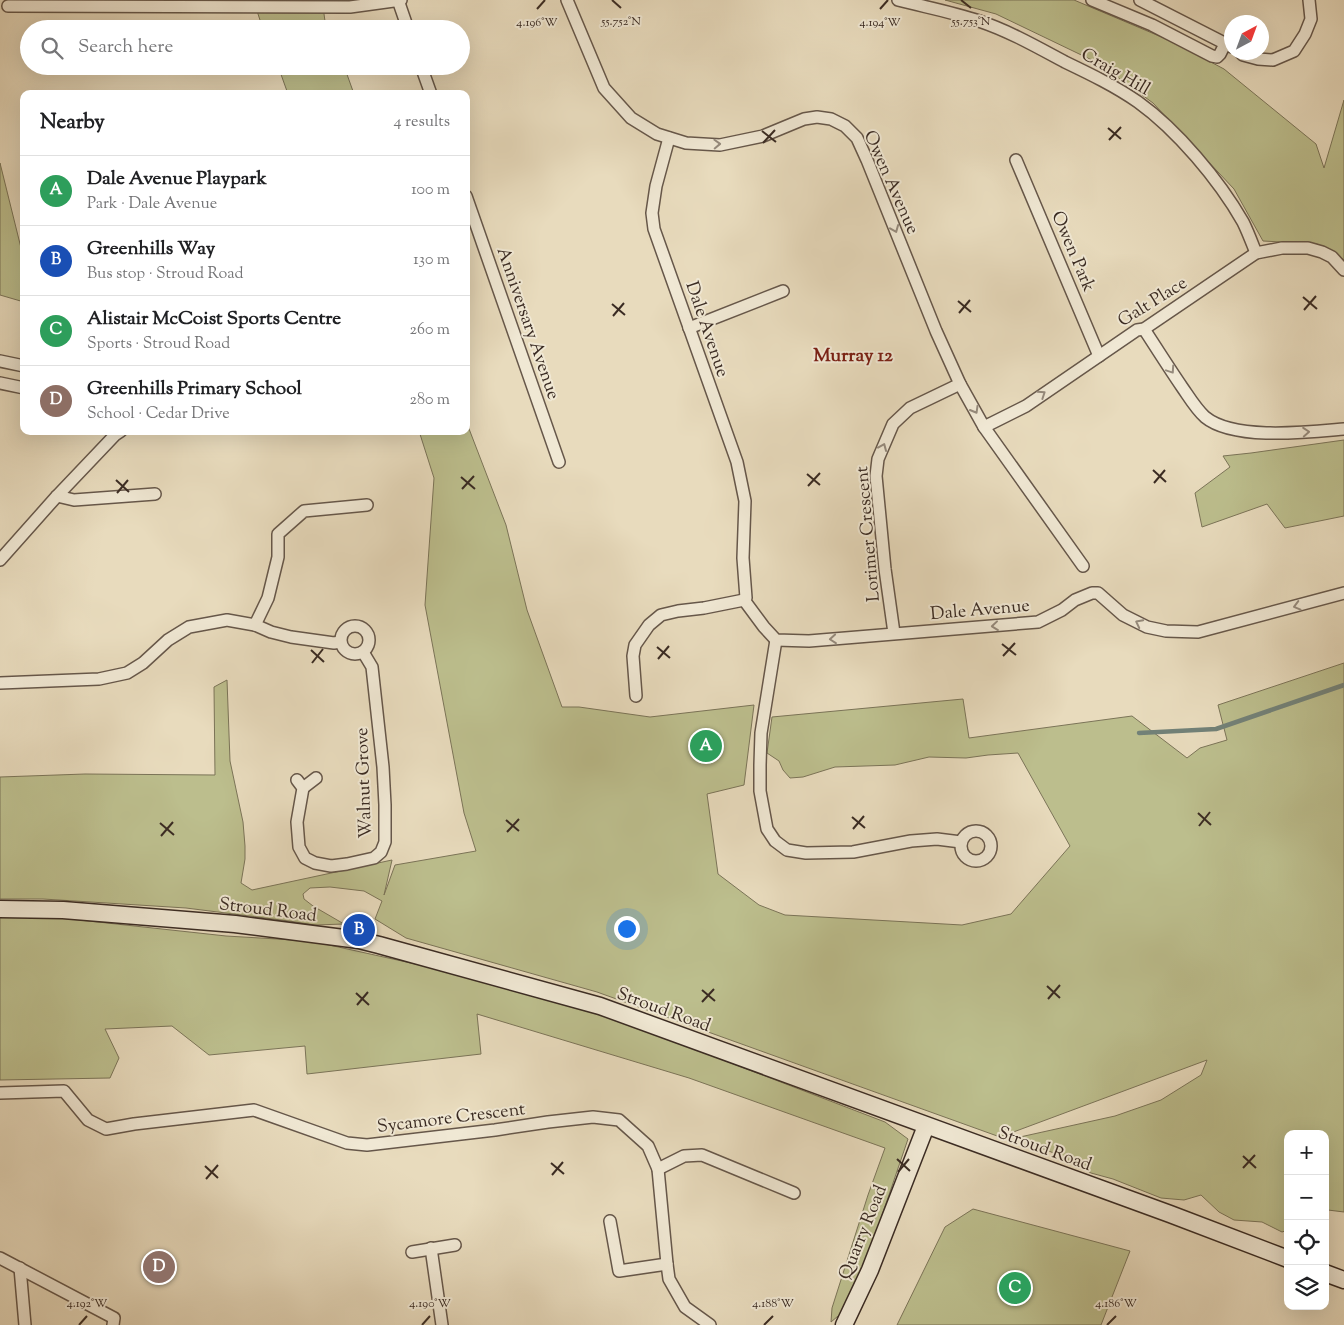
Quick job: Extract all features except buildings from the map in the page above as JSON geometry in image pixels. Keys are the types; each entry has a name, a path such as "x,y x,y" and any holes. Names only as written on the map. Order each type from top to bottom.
{"street":[{"path":"8,6 69,3 156,3 350,7 400,0 406,20"},
{"name":"Owen Avenue","path":"567,0 604,88 631,118 657,134 686,143 720,145 763,136 804,119 817,117 831,119 845,126 857,138 936,331 960,384 984,427 1083,566"},
{"name":"Craig Hill","path":"898,0 979,21 1093,75 1137,102 1158,118 1202,165 1226,196 1243,223 1256,253"},
{"path":"1092,0 1152,25 1212,56 1217,57 1224,50"},
{"path":"1140,0 1224,44"},
{"path":"1269,60 1273,60 1294,51 1312,19 1310,0"},
{"path":"424,75 430,90"},
{"name":"Dale Avenue","path":"669,138 656,186 652,221 737,462 745,501 743,558 746,598 744,600"},
{"name":"Owen Park","path":"1016,160 1099,356"},
{"name":"Anniversary Avenue","path":"470,207 559,462"},
{"name":"Galt Place","path":"984,427 1026,406 1137,330 1144,329 1256,253 1282,248 1308,248 1332,257 1344,270"},
{"path":"689,328 782,291"},
{"path":"1144,329 1192,402 1206,418 1226,428 1257,432 1288,433 1344,429"},
{"path":"0,361 20,365"},
{"path":"0,383 20,387"},
{"name":"Lorimer Crescent","path":"894,633 885,569 876,476 878,459 893,424 910,408 960,384"},
{"path":"0,560 114,435"},
{"path":"57,496 74,500 155,494"},
{"path":"255,625 268,598 278,557 278,534 304,511 367,506"},
{"name":"Dale Avenue","path":"776,640 809,641 1038,622 1062,610 1075,600 1092,593 1098,594 1123,615 1147,628 1166,631 1198,632 1344,593"},
{"path":"636,696 633,656 636,645 649,625 661,615 744,600 776,640 761,733 760,791 767,829 775,841 788,850 806,853 853,852 911,841 937,839 962,842"},
{"path":"0,683 99,679 127,673 143,663 168,640 190,627 227,620 255,625 291,637 334,643 340,642"},
{"path":"360,626 368,633 367,648 363,652 352,654 342,648 340,637 346,628 360,626"},
{"name":"Walnut Grove","path":"316,778 300,784 297,822 299,847 305,858 314,863 331,866 374,858 381,852 385,842 386,805 372,667 363,652"},
{"name":"Stroud Road","path":"0,909 63,910 235,924 359,940 380,945 600,1006 1284,1257"},
{"name":"Sycamore Crescent","path":"0,1093 64,1091 88,1120 106,1129 254,1110 347,1143 367,1145 485,1132 593,1117 619,1120 648,1146 658,1169 669,1279 685,1307 710,1325"},
{"name":"Quarry Road","path":"844,1325 870,1270 926,1126"},
{"path":"658,1169 684,1156 702,1156 794,1193"},
{"path":"610,1221 619,1271 667,1264"},
{"path":"412,1252 455,1245"},
{"path":"431,1248 442,1325"},
{"path":"0,1258 114,1318 113,1325"},
{"path":"20,1268 26,1325"},
{"path":"1329,1274 1344,1280"}],"green space":[{"path":"945,0 1074,0 1171,41 1224,69 1316,144 1324,168 1344,100 1344,260 1317,244 1263,241 1234,189 1153,103 1098,63 996,14"},
{"path":"323,7 325,20 260,20 257,11"},
{"path":"281,75 347,75 353,90 287,90"},
{"path":"0,163 20,244 20,301 0,295"},
{"path":"470,431 506,525 527,610 562,707 579,707 650,717 754,705 744,785 707,794 718,874 759,905 785,915 962,925 1011,914 1070,846 1018,753 966,758 929,757 895,765 835,767 803,777 790,778 783,770 779,761 767,753 772,717 963,699 969,738 1132,716 1187,758 1200,748 1227,740 1218,705 1344,663 1344,1212 1329,1210 1329,1130 1284,1130 1284,1231 1282,1232 1262,1222 1234,1220 1219,1212 1201,1195 1184,1200 1161,1198 1113,1179 1091,1173 1061,1156 1029,1143 1020,1137 1115,1116 1161,1100 1201,1075 1207,1060 1000,1137 597,992 406,938 375,919 382,901 364,891 330,887 310,888 303,894 304,899 344,924 315,925 186,908 43,899 0,899 0,777 85,774 215,775 214,687 227,680 230,761 243,822 245,846 241,883 252,890 392,860 384,895 395,865 476,851 464,813 425,605 434,478 420,435 470,435"},
{"path":"1344,440 1344,516 1285,528 1267,504 1202,527 1195,493 1230,467 1223,456"},
{"path":"0,917 61,918 226,936 311,941 420,965 598,1012 885,1122 908,1139 864,1268 844,1311 831,1322 832,1308 885,1148 689,1078 477,1014 481,1054 307,1074 305,1046 209,1055 172,1026 105,1029 119,1058 110,1078 0,1080"},
{"path":"973,1209 1130,1251 1101,1325 897,1325 945,1227"}],"waterway":[{"path":"1139,733 1216,729 1344,685"}],"place":[{"name":"Dale Avenue Playpark","path":"706,746"},
{"name":"Greenhills Way","path":"359,930"},
{"name":"Greenhills Primary School","path":"159,1267"},
{"name":"Alistair McCoist Sports Centre","path":"1015,1288"}],"district":[{"name":"Murray 12","path":"853,354"}]}
